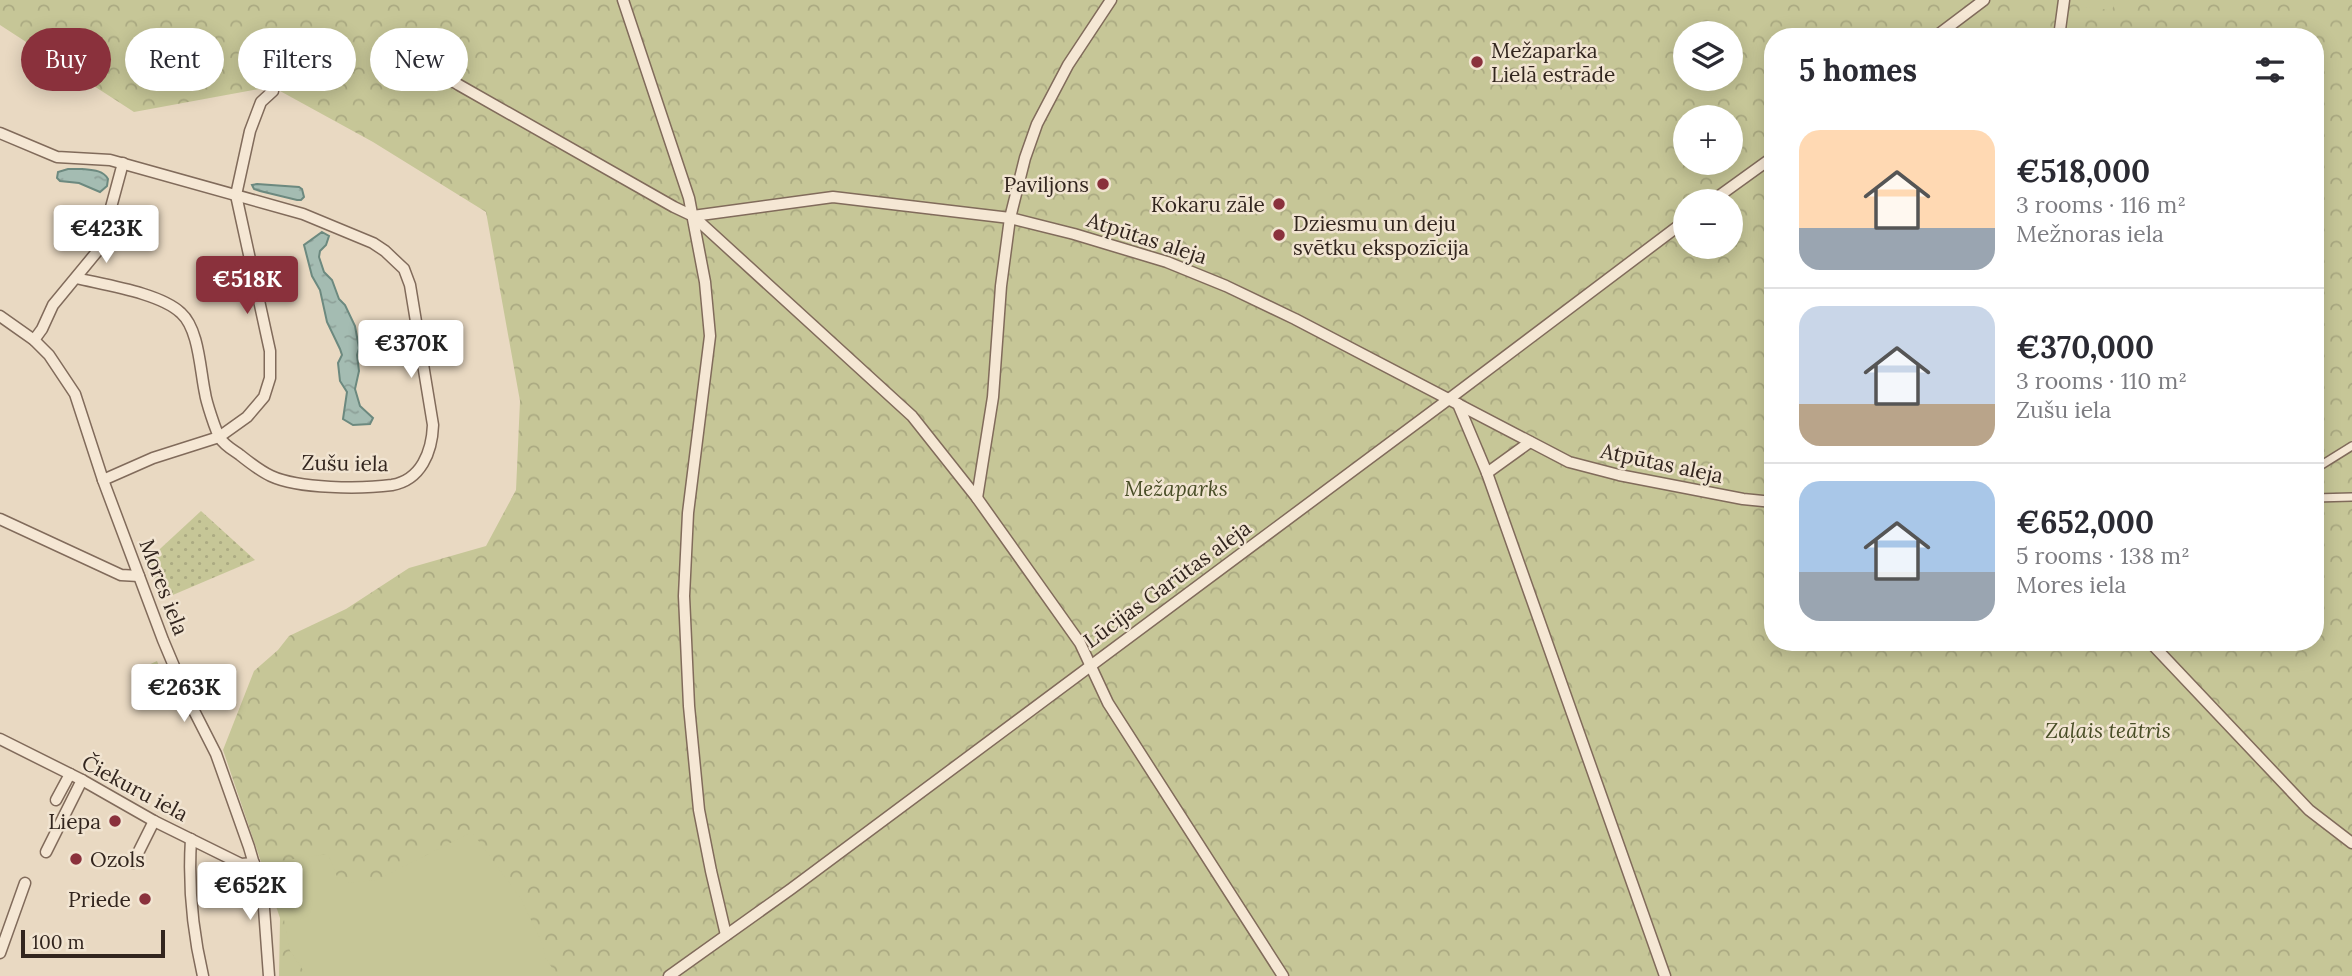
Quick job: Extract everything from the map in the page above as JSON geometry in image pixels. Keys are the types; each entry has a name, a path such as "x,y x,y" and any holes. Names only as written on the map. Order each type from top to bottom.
{"street":[{"path":"623,0 689,198 705,282 710,336 688,513 684,596 699,810 726,935"},
{"path":"976,498 993,397 1000,286 1010,218 1037,124 1068,65 1111,0"},
{"path":"1947,28 1984,0"},
{"path":"2060,28 2064,0"},
{"path":"468,89 693,216 912,416 976,498 1080,643 1108,704 1283,976"},
{"path":"103,480 153,458 219,437 257,407 267,388 271,365 236,195 250,131 261,102 272,91"},
{"name":"Zušu iela","path":"0,133 57,157 122,163 303,214 373,243 398,261 404,269 410,285 431,405 432,438 427,457 411,478 398,484 360,488 277,479 255,467 219,437"},
{"path":"34,340 42,330 53,305 100,247 122,163"},
{"path":"1729,189 1764,164"},
{"name":"Atpūtas aleja","path":"693,216 833,197 1010,218 1074,234 1167,262 1226,286 1296,319 1569,462 1619,475 1764,501"},
{"name":"Lūcijas Garūtas aleja","path":"669,976 1090,664 1453,402 1673,230"},
{"path":"76,278 159,299 183,314 194,334 206,397 219,437"},
{"name":"Mores iela","path":"0,316 34,340 57,366 75,394 103,480 139,576 187,697 216,754 254,863 263,895 269,976"},
{"path":"1453,402 1487,473 1665,976"},
{"path":"1487,473 1530,442"},
{"path":"2324,463 2352,446"},
{"path":"2324,496 2352,497"},
{"path":"0,519 121,575 139,576"},
{"path":"2159,651 2309,810 2352,843"},
{"name":"Čiekuru iela","path":"0,739 241,864 254,863"},
{"path":"56,800 71,775"},
{"path":"46,852 82,780"},
{"path":"133,863 154,821"},
{"path":"191,839 188,879 196,948 203,976"},
{"path":"0,953 25,883"}],"green space":[{"name":"Mežaparks","path":"0,0 2352,0 2352,976 279,976 280,918 223,750 254,671 278,650 289,636 346,609 409,568 486,546 516,490 520,401 486,212 373,142 280,91 356,91 356,28 238,28 238,91 248,91 134,112 102,91 111,91 111,28 21,28 21,39 0,25"},
{"path":"2079,0 2116,0 2112,10 2081,7"},
{"path":"201,511 255,560 161,600 148,560"},
{"path":"157,661 165,681 158,684 148,678 144,667"},
{"path":"472,832 521,899 542,943 545,958 558,976 304,976 305,973 290,951 273,862 328,854 338,879 346,883 377,880"}],"water":[{"path":"82,169 103,174 108,179 107,186 100,192 57,178 58,172"},
{"path":"252,185 299,187 304,197 297,200 260,191"},
{"path":"322,232 329,236 319,257 324,272 332,280 339,299 345,305 355,326 359,371 355,389 360,406 373,418 370,424 353,425 343,419 347,392 340,381 338,363 342,355 327,322 320,290 312,276 304,245"}],"place":[{"name":"Mežaparka Lielā estrāde","path":"1477,62"},
{"name":"Paviljons","path":"1103,184"},
{"name":"Kokaru zāle","path":"1279,204"},
{"name":"Dziesmu un deju svētku ekspozīcija","path":"1279,235"},
{"name":"Liepa","path":"115,821"},
{"name":"Ozols","path":"76,859"},
{"name":"Priede","path":"145,899"}],"park label":[{"name":"Zaļais teātris","path":"2108,730"}]}
